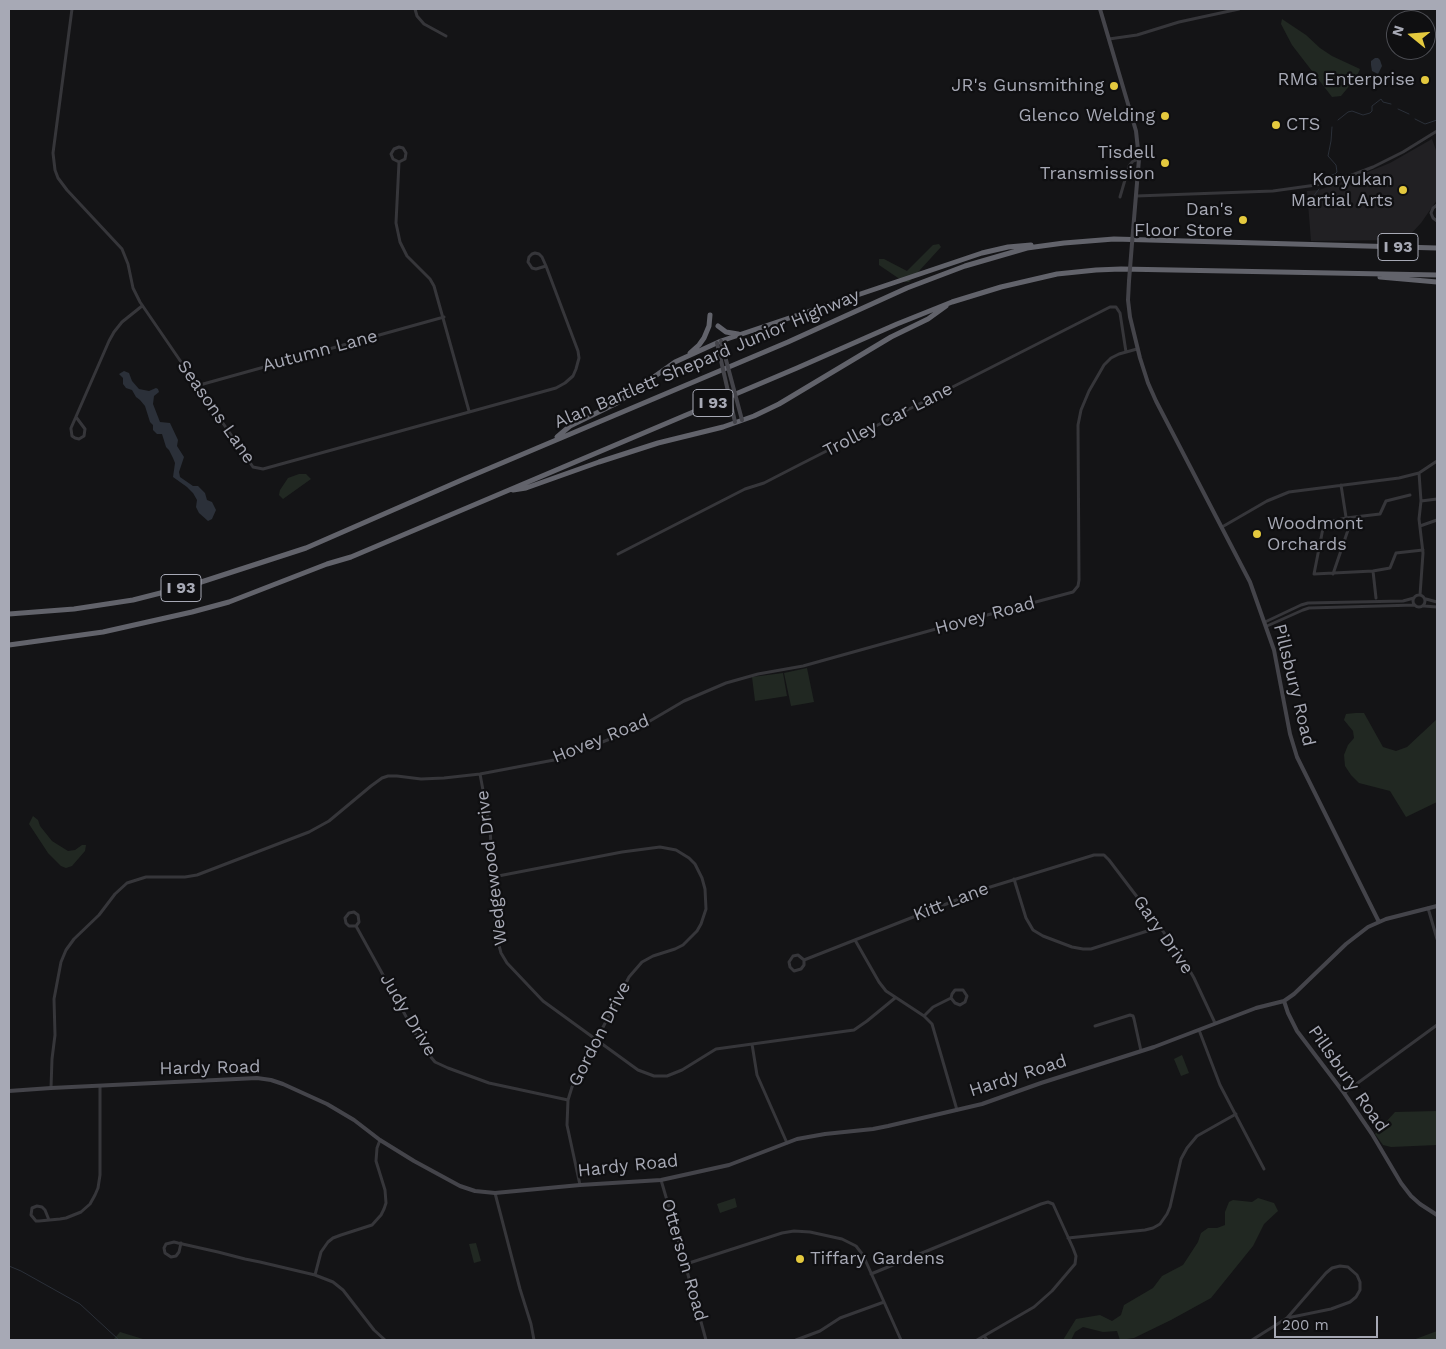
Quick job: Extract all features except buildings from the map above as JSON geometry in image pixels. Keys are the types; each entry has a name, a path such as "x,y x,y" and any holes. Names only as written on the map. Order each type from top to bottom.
{"highway":[{"name":"Alan Bartlett Shepard Junior Highway","path":"9,614 74,609 133,600 192,585 306,548 788,342 938,275 1026,248 1064,242 1114,239 1437,248"},
{"path":"682,358 743,333 982,253 1025,245 1044,246"},
{"name":"I 93","path":"9,645 103,632 229,602 327,564 351,557 897,324 952,302 1034,279 1096,270 1140,269 1437,274"},
{"path":"1345,273 1437,282"},
{"path":"507,491 526,488 658,443 723,427 754,416 928,319 952,302"},
{"path":"551,442 570,426 617,403 694,349 704,338 709,326 710,315"},
{"path":"718,326 726,332 743,333"}],"street":[{"name":"Seasons Lane","path":"72,9 54,153 55,170 58,178 122,250 128,264 133,288 142,306 249,463 256,469 263,469 559,387 568,381 575,372 578,362 578,350 546,266"},
{"path":"415,9 417,16 424,24 446,36"},
{"name":"Pillsbury Road","path":"1100,9 1134,123 1138,147 1139,160 1129,281 1129,309 1142,368 1156,401 1250,582 1274,650 1290,734 1297,757 1379,922"},
{"path":"1109,39 1137,35 1179,22 1238,9"},
{"path":"1136,196 1273,191 1316,185 1347,177 1373,167 1403,152 1437,131"},
{"path":"398,147 403,148 406,153 404,160 399,162 391,156 393,150 398,147"},
{"path":"1120,197 1129,166 1133,161 1139,160"},
{"path":"399,162 396,230 407,256 430,279 434,286 470,411"},
{"path":"1437,205 1431,213 1432,218 1437,221"},
{"path":"534,253 539,254 546,266 536,269 532,268 528,264 529,257 534,253"},
{"path":"76,417 85,431 84,436 79,439 74,438 71,432 76,417 114,332 126,318 142,306"},
{"name":"Trolley Car Lane","path":"618,554 745,489 764,483 1110,308 1116,307 1120,313 1126,352"},
{"name":"Autumn Lane","path":"196,386 444,317"},
{"path":"719,342 742,420"},
{"path":"719,342 736,422"},
{"name":"Hovey Road","path":"51,1088 55,1035 54,999 61,962 66,950 74,939 99,915 115,894 127,883 146,878 197,875 318,828 371,786 386,777 397,776 429,780 480,774 544,762 588,748 646,724 684,700 711,688 763,673 803,666 1073,592 1078,586 1079,580 1079,418 1089,391 1104,365 1111,358 1138,349"},
{"path":"1222,528 1274,497 1288,492 1399,478 1419,472 1437,461"},
{"path":"1419,472 1421,500 1419,514 1423,550 1420,595"},
{"path":"1333,574 1348,530 1341,485"},
{"path":"1410,495 1386,501 1380,514 1324,523 1314,574 1373,571 1390,568 1396,553 1423,550"},
{"path":"1421,500 1437,499"},
{"path":"1420,526 1437,520"},
{"path":"1373,571 1376,598"},
{"path":"1266,624 1308,603 1403,601 1420,595"},
{"path":"1420,595 1430,601 1437,602"},
{"path":"1414,598 1413,602 1415,605"},
{"path":"1424,606 1425,598"},
{"path":"1266,624 1309,608 1415,605 1419,607 1437,607"},
{"name":"Wedgewood Drive","path":"480,774 490,828 498,948 504,958 543,1001 645,1074 660,1076 675,1074 716,1049 854,1030 895,998"},
{"name":"Gordon Drive","path":"493,878 622,852 660,847 676,850 689,858 699,870 704,885 706,901 704,917 697,931 683,945 649,958 636,968 624,984 577,1077 568,1100 567,1125 580,1185"},
{"name":"Kitt Lane","path":"804,960 962,897 1014,879 1094,855 1100,855"},
{"name":"Gary Drive","path":"1100,855 1104,855 1109,860 1160,927 1194,978 1215,1023"},
{"path":"1014,879 1026,918 1033,930 1043,936 1072,947 1091,949 1160,927"},
{"path":"1284,1001 1368,927 1379,922 1437,906"},
{"path":"1428,908 1437,939"},
{"name":"Judy Drive","path":"349,913 356,913 359,917 359,922 356,926 349,926 346,923 345,918 349,913"},
{"name":"Judy Drive","path":"356,926 419,1040 435,1062 489,1083 568,1100"},
{"path":"855,940 878,982 886,991 930,1021 934,1028 957,1110"},
{"name":"Kitt Lane","path":"793,956 800,956 804,960 803,967 799,971 790,967 788,962 793,956"},
{"path":"958,989 964,991 967,995 966,1002 960,1005 954,1004 952,998 953,992 958,989"},
{"path":"924,1016 932,1006 952,998"},
{"name":"Pillsbury Road","path":"1284,1001 1297,1031 1344,1093 1372,1134 1406,1190 1420,1204 1437,1215"},
{"name":"Hardy Road","path":"9,1091 243,1078 271,1080 327,1104 354,1120 414,1162 460,1186 479,1192 495,1193 661,1180 728,1165 797,1139 873,1129 957,1110 994,1100 1141,1051 1256,1008 1284,1001"},
{"path":"1095,1026 1132,1016 1141,1051"},
{"path":"1344,1093 1437,1025"},
{"path":"1199,1030 1220,1085 1264,1169"},
{"path":"752,1044 757,1075 787,1143"},
{"path":"49,1220 42,1207 32,1208 30,1213 34,1220 38,1221 49,1220 66,1218 77,1214 90,1204 100,1182 100,1086"},
{"path":"1068,1238 1146,1230 1160,1224 1170,1207 1181,1159 1187,1148 1197,1136 1236,1114"},
{"path":"315,1275 321,1252 328,1242 333,1238 372,1225 381,1216 386,1203 385,1190 375,1155 380,1140"},
{"name":"Otterson Road","path":"661,1180 706,1340"},
{"path":"495,1193 534,1340"},
{"path":"871,1274 1041,1204 1048,1202 1053,1204 1076,1256 1075,1264 1052,1292 1034,1307 977,1340"},
{"path":"686,1264 794,1230 849,1242 859,1249 901,1340"},
{"path":"181,1243 176,1256 171,1257 165,1253 164,1248 168,1242 181,1243 315,1275 333,1282 340,1286 374,1330 385,1340"},
{"path":"1252,1340 1287,1318 1332,1268 1348,1267 1357,1275 1360,1282 1360,1290 1350,1302 1331,1309 1287,1318"},
{"path":"796,1340 816,1333 840,1318 884,1302"},
{"path":"984,1336 987,1340"}],"shaded area":[{"path":"1282,19 1332,56 1360,69 1356,78 1341,96 1332,97 1292,45 1281,24"},
{"path":"1375,58 1380,60 1382,66 1378,74 1372,71 1371,61"},
{"path":"1432,139 1437,153 1437,200 1409,236 1401,240 1311,241 1307,191 1319,190 1390,163"},
{"path":"939,244 941,247 909,282 904,282 879,265 879,259 884,259 907,271 933,245"},
{"path":"124,371 129,373 132,381 139,389 149,391 158,389 159,392 154,396 153,404 160,422 170,423 178,440 177,446 184,457 179,472 180,477 193,486 198,486 205,493 207,500 212,502 216,510 212,519 208,521 199,513 196,507 197,500 193,493 173,477 175,463 166,447 162,434 157,434 153,430 153,425 150,422 145,406 132,390 126,388 123,384 123,378 119,374"},
{"path":"299,474 306,474 311,479 283,499 279,495 280,490 288,478"},
{"path":"807,668 814,702 791,706 784,673"},
{"path":"783,673 787,696 755,701 752,677"},
{"path":"1364,713 1383,747 1396,751 1407,747 1437,719 1437,802 1406,817 1390,791 1359,783 1351,775 1345,766 1344,755 1348,745 1354,738 1353,731 1344,720 1346,714"},
{"path":"33,816 38,820 40,826 52,841 68,851 86,845 85,851 72,866 66,868 61,866 48,853 29,824"},
{"path":"1182,1055 1189,1073 1181,1076 1174,1059"},
{"path":"1437,1111 1437,1145 1391,1147 1383,1145 1375,1134 1395,1112"},
{"path":"735,1198 737,1207 720,1213 717,1204"},
{"path":"1258,1198 1274,1203 1278,1211 1264,1224 1253,1246 1211,1298 1134,1338 1120,1340 1117,1331 1103,1332 1083,1327 1075,1332 1071,1340 1063,1340 1076,1319 1100,1315 1112,1321 1121,1315 1124,1305 1153,1288 1162,1276 1183,1265 1198,1242 1201,1233 1208,1228 1217,1228 1225,1225 1225,1212 1229,1202 1233,1200 1252,1202"},
{"path":"476,1243 481,1261 474,1263 469,1244"},
{"path":"1437,1331 1437,1340 1413,1340"},
{"path":"120,1332 143,1339 148,1340 113,1340"}],"waterway":[{"path":"1338,120 1352,111 1363,115 1370,113 1372,106 1381,99 1383,102 1391,104"},
{"path":"1398,109 1409,114"},
{"path":"1415,119 1425,124 1437,120"},
{"path":"1318,181 1337,172 1336,165 1328,156 1332,127"},
{"path":"1312,198 1319,189"},
{"path":"9,1266 80,1304 119,1340"}],"place":[{"name":"RMG Enterprise","path":"1425,80"},
{"name":"JR's Gunsmithing","path":"1114,86"},
{"name":"Glenco Welding","path":"1165,116"},
{"name":"CTS","path":"1276,125"},
{"name":"Tisdell Transmission","path":"1165,163"},
{"name":"Koryukan Martial Arts","path":"1403,190"},
{"name":"Dan's Floor Store","path":"1243,220"},
{"name":"Woodmont Orchards","path":"1257,534"},
{"name":"Tiffary Gardens","path":"800,1259"}]}
